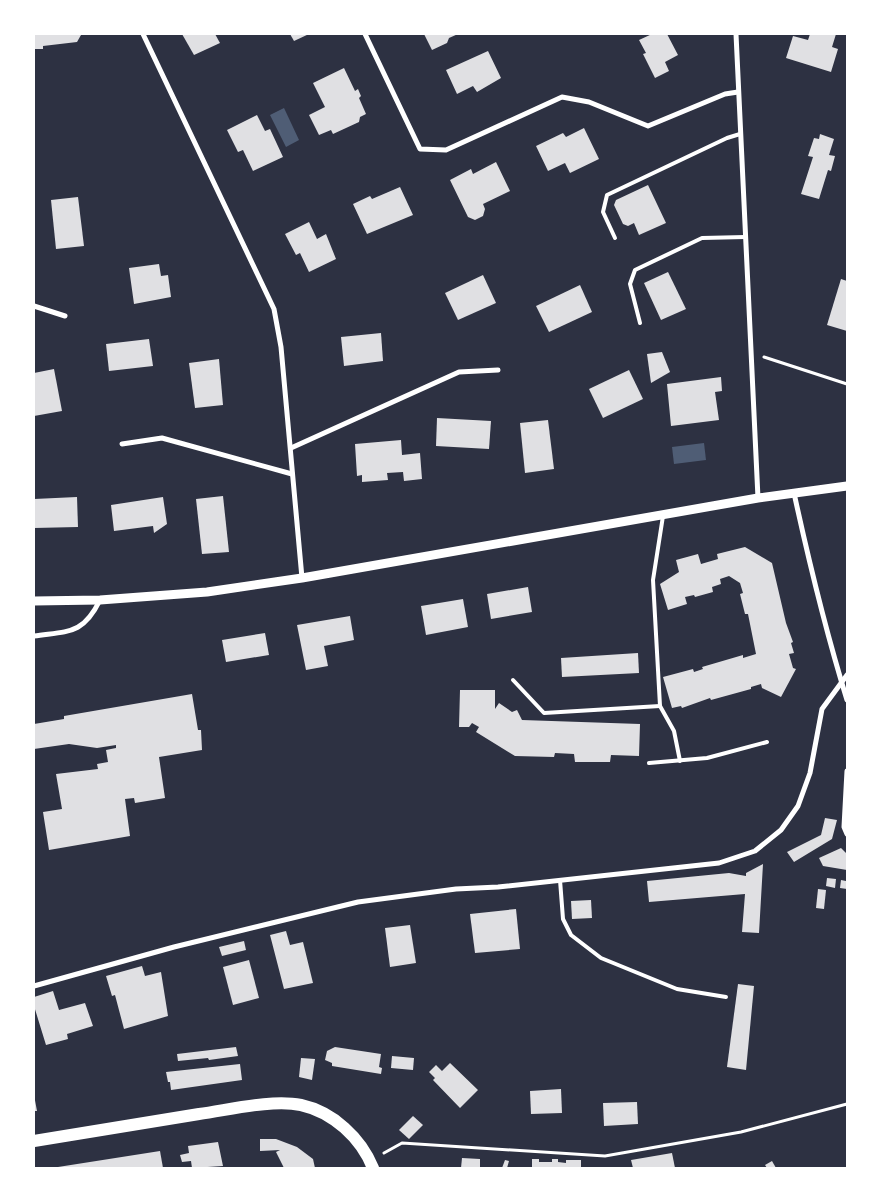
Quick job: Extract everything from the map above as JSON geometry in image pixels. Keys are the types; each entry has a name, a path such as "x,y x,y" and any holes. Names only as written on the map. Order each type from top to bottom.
{"main road":[{"path":"34,1141 216,1112 276,1104 302,1105 332,1118 352,1135 369,1158 373,1168"}],"street":[{"path":"144,34 274,309 281,347 302,578"},
{"path":"365,34 420,149 446,150 562,97 589,102 648,126 725,94 738,92"},
{"path":"736,34 758,498"},
{"path":"34,306 65,316"},
{"path":"291,448 459,372 498,370"},
{"path":"122,444 162,438 292,474"},
{"path":"34,601 100,600 207,592 302,578 758,498 847,486"},
{"path":"794,493 808,556 847,700"},
{"path":"34,636 79,629 93,614 100,600"},
{"path":"34,986 174,947 358,902 456,889 498,887 719,862 755,851 781,830 798,806 810,773 822,709 847,676"},
{"path":"847,771 844,827 847,834"}],"lane":[{"path":"615,238 603,212 607,195 726,138 740,134"},
{"path":"640,323 630,284 635,270 702,238 745,237"},
{"path":"663,515 653,580 660,706 674,731 680,761"},
{"path":"513,680 544,712 660,706"},
{"path":"649,763 707,758 767,742"},
{"path":"560,880 563,919 571,935 601,958 677,989 726,997"}],"path":[{"path":"761,356 847,384"},
{"path":"402,1143 605,1156 741,1132 847,1104"}],"water":[{"path":"284,108 299,140 286,147 270,115"},
{"path":"704,443 706,460 674,464 672,447"}],"building":[{"path":"34,34 81,35 77,42 43,46 43,49 34,49"},
{"path":"182,34 215,34 220,43 194,55"},
{"path":"290,34 309,34 294,41"},
{"path":"424,34 458,34 449,38 447,43 432,50"},
{"path":"652,34 667,34 678,55 665,62 669,71 655,78 643,54 646,53 639,40"},
{"path":"810,34 836,34 832,47 838,49 831,72 786,58 793,36 808,40"},
{"path":"488,51 501,78 477,92 473,86 457,94 446,70"},
{"path":"344,68 355,91 358,89 361,96 359,98 366,114 360,117 359,122 333,134 331,130 319,135 309,115 325,107 313,83"},
{"path":"257,115 265,131 270,129 283,157 253,171 243,150 238,152 227,130"},
{"path":"584,128 599,159 570,173 565,163 548,171 536,146 563,133 566,137"},
{"path":"820,134 834,139 829,155 835,156 831,171 828,170 819,199 801,194 813,157 808,156 814,138 819,139"},
{"path":"496,162 510,191 483,204 485,209 483,216 475,220 468,217 450,180 471,169 473,174"},
{"path":"648,185 666,223 639,235 634,223 628,226 623,224 614,205 616,200"},
{"path":"400,187 413,215 367,234 353,204 370,196 372,199"},
{"path":"78,197 84,246 56,249 51,200"},
{"path":"309,222 317,239 326,234 336,259 309,272 300,253 296,255 285,234"},
{"path":"159,264 161,276 168,275 171,297 134,304 129,268"},
{"path":"668,272 686,309 661,320 644,283"},
{"path":"483,275 496,303 458,320 445,293"},
{"path":"841,279 847,281 847,331 827,325"},
{"path":"580,285 592,312 549,332 536,306"},
{"path":"381,333 383,361 344,366 341,337"},
{"path":"149,339 153,366 109,371 106,344"},
{"path":"662,352 670,372 651,383 647,354"},
{"path":"219,359 223,405 195,408 189,363"},
{"path":"54,369 62,411 34,416 34,373"},
{"path":"629,370 643,399 603,418 589,389"},
{"path":"721,377 722,391 715,392 719,420 671,426 667,384"},
{"path":"437,418 491,421 489,449 436,446"},
{"path":"548,420 554,469 525,473 520,423"},
{"path":"401,440 402,455 420,453 422,479 404,481 403,472 387,473 388,480 362,482 362,475 357,476 355,444"},
{"path":"223,496 229,552 202,554 196,499"},
{"path":"77,497 78,527 34,528 34,499"},
{"path":"163,497 167,524 154,533 153,526 114,531 111,505"},
{"path":"745,547 772,563 786,623 793,642 791,643 794,653 789,654 793,668 796,669 781,697 762,688 761,684 751,687 751,689 711,700 710,698 682,708 681,706 672,708 663,677 693,669 694,672 703,669 702,667 743,655 743,658 756,654 748,614 745,614 740,594 743,593 740,583 729,576 720,579 721,584 712,587 713,592 695,597 694,595 685,597 687,604 668,610 660,584 679,572 676,560 698,554 701,564 718,559 717,554"},
{"path":"528,587 532,612 491,619 487,594"},
{"path":"463,599 468,627 426,635 421,606"},
{"path":"350,616 354,640 324,646 328,666 306,670 297,625"},
{"path":"265,633 269,655 226,662 222,640"},
{"path":"638,653 639,673 562,677 561,658"},
{"path":"460,690 495,690 495,709 499,703 512,712 517,710 522,720 640,724 639,756 611,755 610,762 575,762 574,754 555,753 554,757 515,756 476,732 479,727 472,723 469,727 459,727"},
{"path":"192,694 198,730 201,730 202,750 159,757 165,798 135,803 134,798 125,799 130,836 49,850 43,812 62,809 56,774 98,769 97,764 108,762 106,750 116,748 116,745 97,748 69,744 34,749 34,724 64,719 64,716"},
{"path":"825,818 837,820 832,839 794,862 787,852 821,835"},
{"path":"841,848 847,854 847,870 823,866 819,858"},
{"path":"763,864 759,933 742,932 745,894 649,902 647,881 729,873 746,876 746,873"},
{"path":"827,878 836,879 835,888 826,886"},
{"path":"847,878 847,889 840,888 841,880 846,881"},
{"path":"818,889 826,890 824,909 816,908"},
{"path":"591,900 592,918 572,919 571,901"},
{"path":"516,909 520,949 475,953 470,914"},
{"path":"410,925 416,963 390,967 385,928"},
{"path":"286,931 290,945 303,942 313,983 284,989 270,935"},
{"path":"244,941 246,950 222,956 219,947"},
{"path":"249,960 259,998 233,1005 223,967"},
{"path":"142,966 145,976 161,972 168,1016 124,1029 115,995 112,996 106,976"},
{"path":"738,984 754,986 746,1070 727,1067"},
{"path":"53,991 59,1010 85,1003 93,1026 67,1034 68,1039 46,1045 34,1006 34,997"},
{"path":"236,1047 238,1056 209,1060 208,1058 178,1061 177,1054"},
{"path":"335,1047 381,1054 379,1067 382,1068 381,1074 332,1066 332,1063 325,1060 327,1051"},
{"path":"392,1056 414,1058 413,1070 391,1068"},
{"path":"301,1058 315,1059 312,1080 299,1077"},
{"path":"450,1063 478,1090 460,1108 433,1080 435,1078 429,1072 436,1065 442,1071"},
{"path":"240,1064 242,1080 171,1090 166,1072"},
{"path":"561,1089 562,1113 531,1114 530,1091"},
{"path":"34,1095 37,1111 34,1111"},
{"path":"637,1102 638,1124 604,1126 603,1103"},
{"path":"413,1116 423,1125 409,1139 399,1130"},
{"path":"260,1139 276,1139 297,1147 313,1159 315,1168 284,1168 276,1152 280,1150 260,1151"},
{"path":"218,1142 223,1166 192,1168 191,1161 182,1162 180,1155 189,1153 188,1146"},
{"path":"160,1151 163,1168 58,1168 58,1167"},
{"path":"672,1153 675,1168 633,1168 631,1160"},
{"path":"462,1158 480,1159 480,1168 461,1168"},
{"path":"532,1159 539,1159 539,1162 552,1162 552,1159 558,1159 558,1162 566,1163 566,1160 581,1160 581,1168 532,1168"},
{"path":"505,1160 509,1161 507,1168 502,1168"},
{"path":"772,1161 776,1168 767,1168 765,1165"}]}
